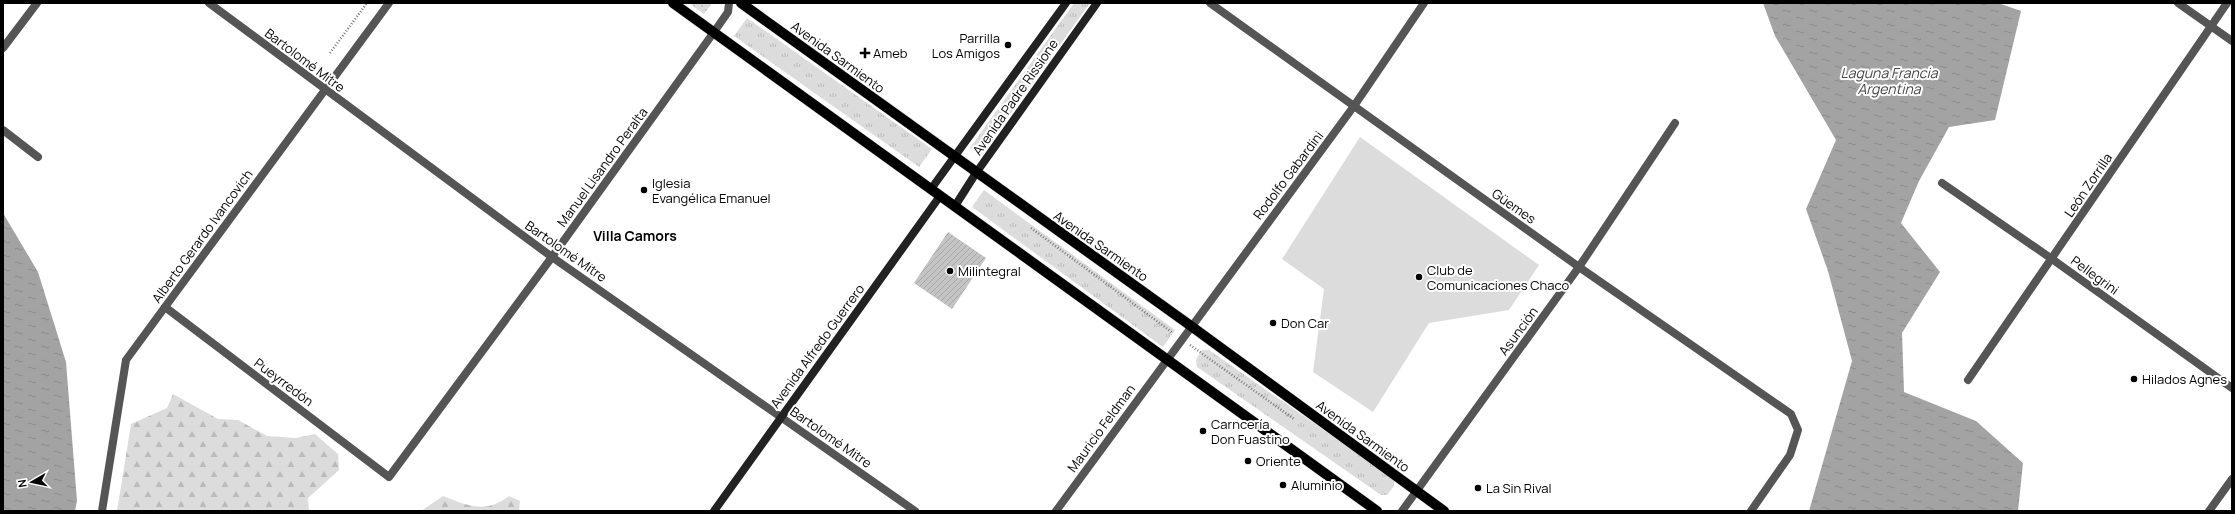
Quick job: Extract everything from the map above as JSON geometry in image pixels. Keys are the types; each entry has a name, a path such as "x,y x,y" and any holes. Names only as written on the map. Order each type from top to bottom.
{"main road":[{"path":"674,3 1377,511"},
{"name":"Avenida Sarmiento","path":"741,3 1191,326 1444,511"},
{"name":"Avenida Padre Rissione","path":"931,189 1066,3"},
{"name":"Avenida Padre Rissione","path":"955,206 976,173 1097,3"},
{"name":"Avenida Alfredo Guerrero","path":"714,511 940,196"}],"street":[{"path":"3,48 37,3"},
{"name":"Bartolomé Mitre","path":"209,3 324,90 552,257 915,511"},
{"name":"Alberto Gerardo Ivancovich","path":"102,511 126,360 389,3"},
{"name":"Manuel Lisandro Peralta","path":"389,477 552,257 714,32 728,12 729,3"},
{"name":"Güemes","path":"1210,3 1579,267 1791,414 1798,430 1790,454 1751,511"},
{"name":"Rodolfo Gabardini","path":"1167,358 1354,106 1424,3"},
{"path":"2178,3 2232,41"},
{"name":"León Zorrilla","path":"1968,380 2228,3"},
{"name":"Asunción","path":"1402,511 1418,492 1579,267 1675,123"},
{"path":"3,130 38,157"},
{"name":"Pellegrini","path":"1942,183 2052,259 2232,388"},
{"name":"Pueyrredón","path":"165,307 389,477"},
{"name":"Mauricio Feldman","path":"1056,511 1167,358"},
{"path":"2209,511 2232,479"}],"path":[{"path":"330,53 367,3"},
{"path":"1027,226 1181,339 1296,420"}],"green space":[{"path":"689,3 712,3 704,14"},
{"path":"1074,3 1090,3 980,156 970,148"},
{"path":"747,18 932,149 919,167 734,36"},
{"name":"Club de Comunicaciones Chaco","path":"1360,137 1539,265 1509,310 1429,323 1373,412 1313,372 1324,289 1282,259"},
{"path":"984,190 1175,330 1163,347 972,207"},
{"path":"1202,350 1209,350 1394,479 1394,486 1387,495 1381,495 1197,367 1196,360"},
{"path":"173,394 218,419 238,420 267,436 296,438 315,434 338,454 339,470 308,498 309,511 117,511 131,424 167,408"},
{"path":"443,496 461,503 485,507 501,502 509,496 520,501 519,511 421,511"}],"water":[{"name":"Laguna Francia Argentina","path":"1763,3 1998,3 2021,11 1995,120 1949,127 1919,181 1901,223 1940,272 1902,333 1904,392 1976,421 2023,463 2018,511 1809,511 1852,361 1828,271 1806,209 1836,140 1775,36"},
{"path":"3,213 38,272 66,362 77,501 75,511 3,511"}],"building":[{"name":"Milintegral","path":"948,232 986,258 952,309 914,283"}],"place":[{"name":"Parrilla Los Amigos","path":"1008,45"},
{"name":"Ameb","path":"865,53"},
{"name":"Iglesia Evangélica Emanuel","path":"644,190"},
{"name":"Milintegral","path":"950,271"},
{"name":"Club de Comunicaciones Chaco","path":"1419,277"},
{"name":"Don Car","path":"1273,323"},
{"name":"Hilados Agnes","path":"2134,379"},
{"name":"Carncería Don Fuastino","path":"1203,431"},
{"name":"Oriente","path":"1248,461"},
{"name":"Aluminio","path":"1283,485"},
{"name":"La Sin Rival","path":"1478,488"}],"district":[{"name":"Villa Camors","path":"635,235"}]}
